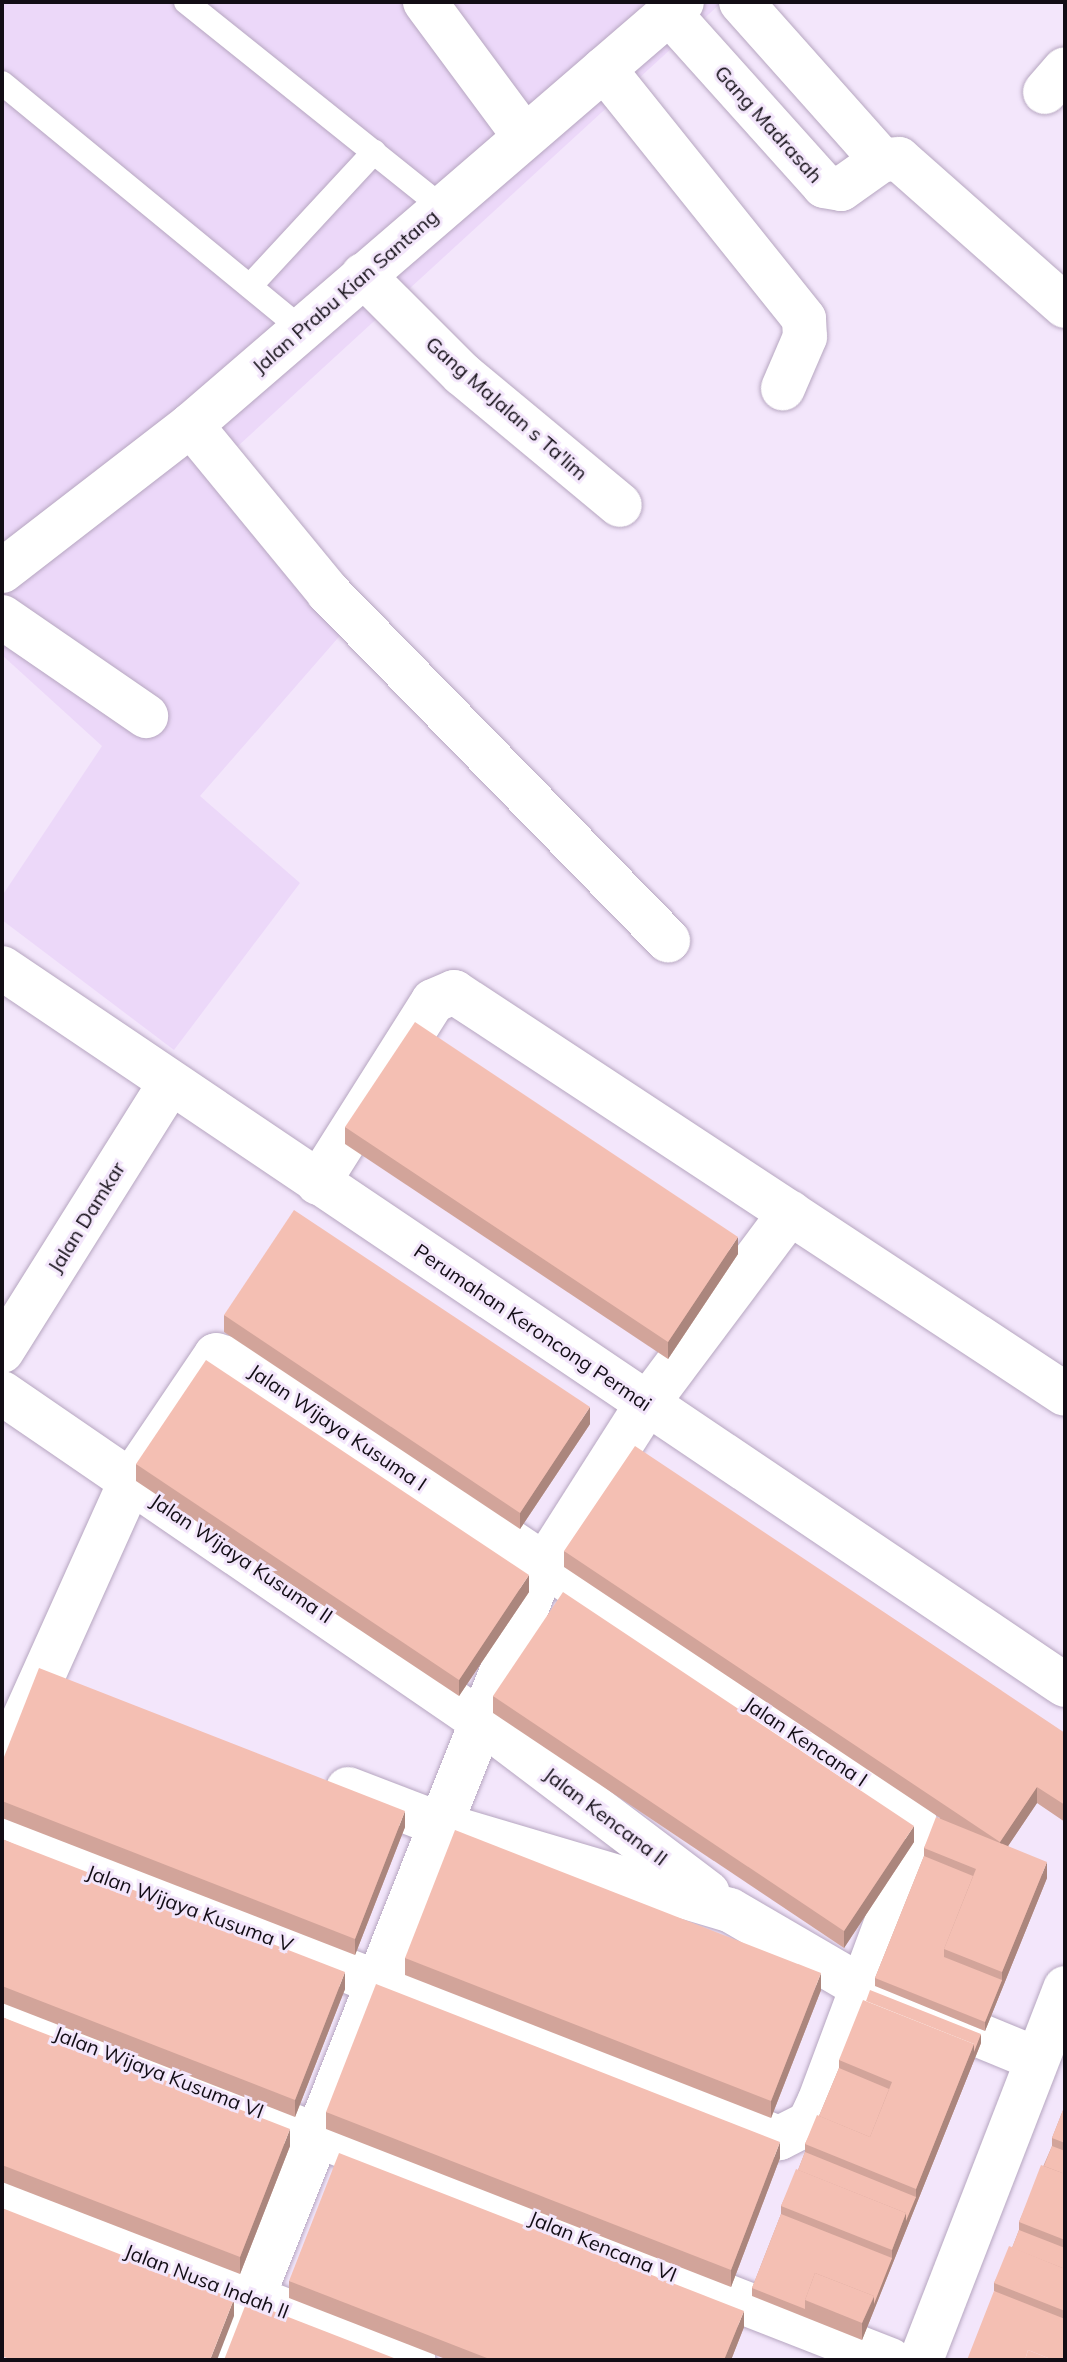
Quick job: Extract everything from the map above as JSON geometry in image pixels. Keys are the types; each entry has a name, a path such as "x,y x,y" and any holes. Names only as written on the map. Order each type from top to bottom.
{"street":[{"path":"425,2 524,136"},
{"path":"741,2 882,160 908,164 1065,306"},
{"name":"Jalan Prabu Kian Santang","path":"2,571 191,425 441,206 676,7"},
{"name":"Gang Madrasah","path":"676,7 824,186 841,189 882,160"},
{"path":"604,69 804,319 805,337 783,388"},
{"name":"Gang MaJalan s Ta'lim","path":"363,275 462,374 620,505"},
{"path":"191,425 328,592 668,941"},
{"path":"2,617 146,716"},
{"name":"Perumahan Keroncong Permai","path":"2,968 1065,1685"},
{"path":"318,1183 445,991 1065,1394"},
{"name":"Jalan Damkar","path":"2,1351 170,1083"},
{"path":"228,2360 543,1567 647,1404 790,1213"},
{"name":"Jalan Wijaya Kusuma I","path":"130,1482 201,1369 216,1355 230,1357 543,1567"},
{"name":"Jalan Wijaya Kusuma II","path":"2,1393 482,1722"},
{"path":"2,1767 40,1671 130,1482"},
{"name":"Jalan Kencana I","path":"543,1567 912,1813 917,1848 862,1987"},
{"path":"40,1671 84,1688"},
{"name":"Jalan Kencana II","path":"482,1722 730,1910"},
{"path":"306,1773 439,1824 730,1910 862,1987 1037,2059"},
{"name":"Jalan Wijaya Kusuma V","path":"2,1837 378,1978"},
{"path":"378,1978 779,2138 809,2123 862,1987"},
{"path":"921,2360 1065,1988"},
{"name":"Jalan Wijaya Kusuma VI","path":"2,2012 317,2133"},
{"name":"Jalan Kencana VI","path":"317,2133 890,2360"},
{"name":"Jalan Nusa Indah II","path":"2,2201 413,2360"}],"lane":[{"path":"186,2 441,206"},
{"path":"2,83 303,330"},
{"path":"250,286 374,152"}],"shaded area":[{"path":"2,2 722,2 215,467 351,623 200,796 300,883 174,1050 2,920 2,896 102,746 2,655"}],"building":[{"path":"415,1022 738,1237 668,1342 345,1127"},
{"path":"294,1210 590,1407 520,1513 224,1315"},
{"path":"206,1360 529,1575 459,1680 136,1464"},
{"path":"635,1446 1065,1733 1065,1805 1037,1787 1000,1842 564,1551"},
{"path":"563,1592 914,1826 844,1931 493,1696"},
{"path":"39,1668 405,1811 355,1939 2,1801 2,1762"},
{"path":"936,1817 1047,1862 1002,1972 944,1949 976,1869 924,1848"},
{"path":"455,1830 821,1973 771,2101 405,1958"},
{"path":"2,1839 345,1972 295,2100 2,1986"},
{"path":"924,1856 973,1876 944,1949 944,1957 1002,1980 985,2022 875,1978"},
{"path":"376,1984 780,2142 731,2270 326,2112"},
{"path":"870,1990 981,2034 974,2052 974,2044 866,2001"},
{"path":"863,2000 974,2044 916,2189 805,2144 817,2115 870,2137 892,2082 839,2060"},
{"path":"2,2017 290,2129 240,2257 2,2165"},
{"path":"839,2068 889,2089 870,2137 819,2116"},
{"path":"1065,2105 1065,2143 1052,2138"},
{"path":"1052,2146 1065,2151 1065,2174 1044,2166"},
{"path":"805,2152 916,2197 906,2221 906,2213 798,2170"},
{"path":"339,2153 744,2311 724,2360 492,2360 289,2281"},
{"path":"1041,2165 1065,2174 1065,2240 1019,2222"},
{"path":"796,2169 906,2213 892,2250 781,2206"},
{"path":"2,2208 234,2299 210,2360 12,2360 2,2356"},
{"path":"781,2214 892,2258 874,2304 874,2296 815,2273 805,2300 805,2309 752,2288"},
{"path":"1019,2230 1065,2248 1065,2269 1012,2248"},
{"path":"1009,2246 1065,2269 1065,2311 994,2283"},
{"path":"815,2273 874,2296 862,2323 805,2300"},
{"path":"994,2291 1065,2319 1065,2360 1053,2360 1028,2350 1025,2360 967,2360"},
{"path":"247,2301 399,2360 224,2360"},
{"path":"1028,2350 1053,2360 1025,2360"}]}
